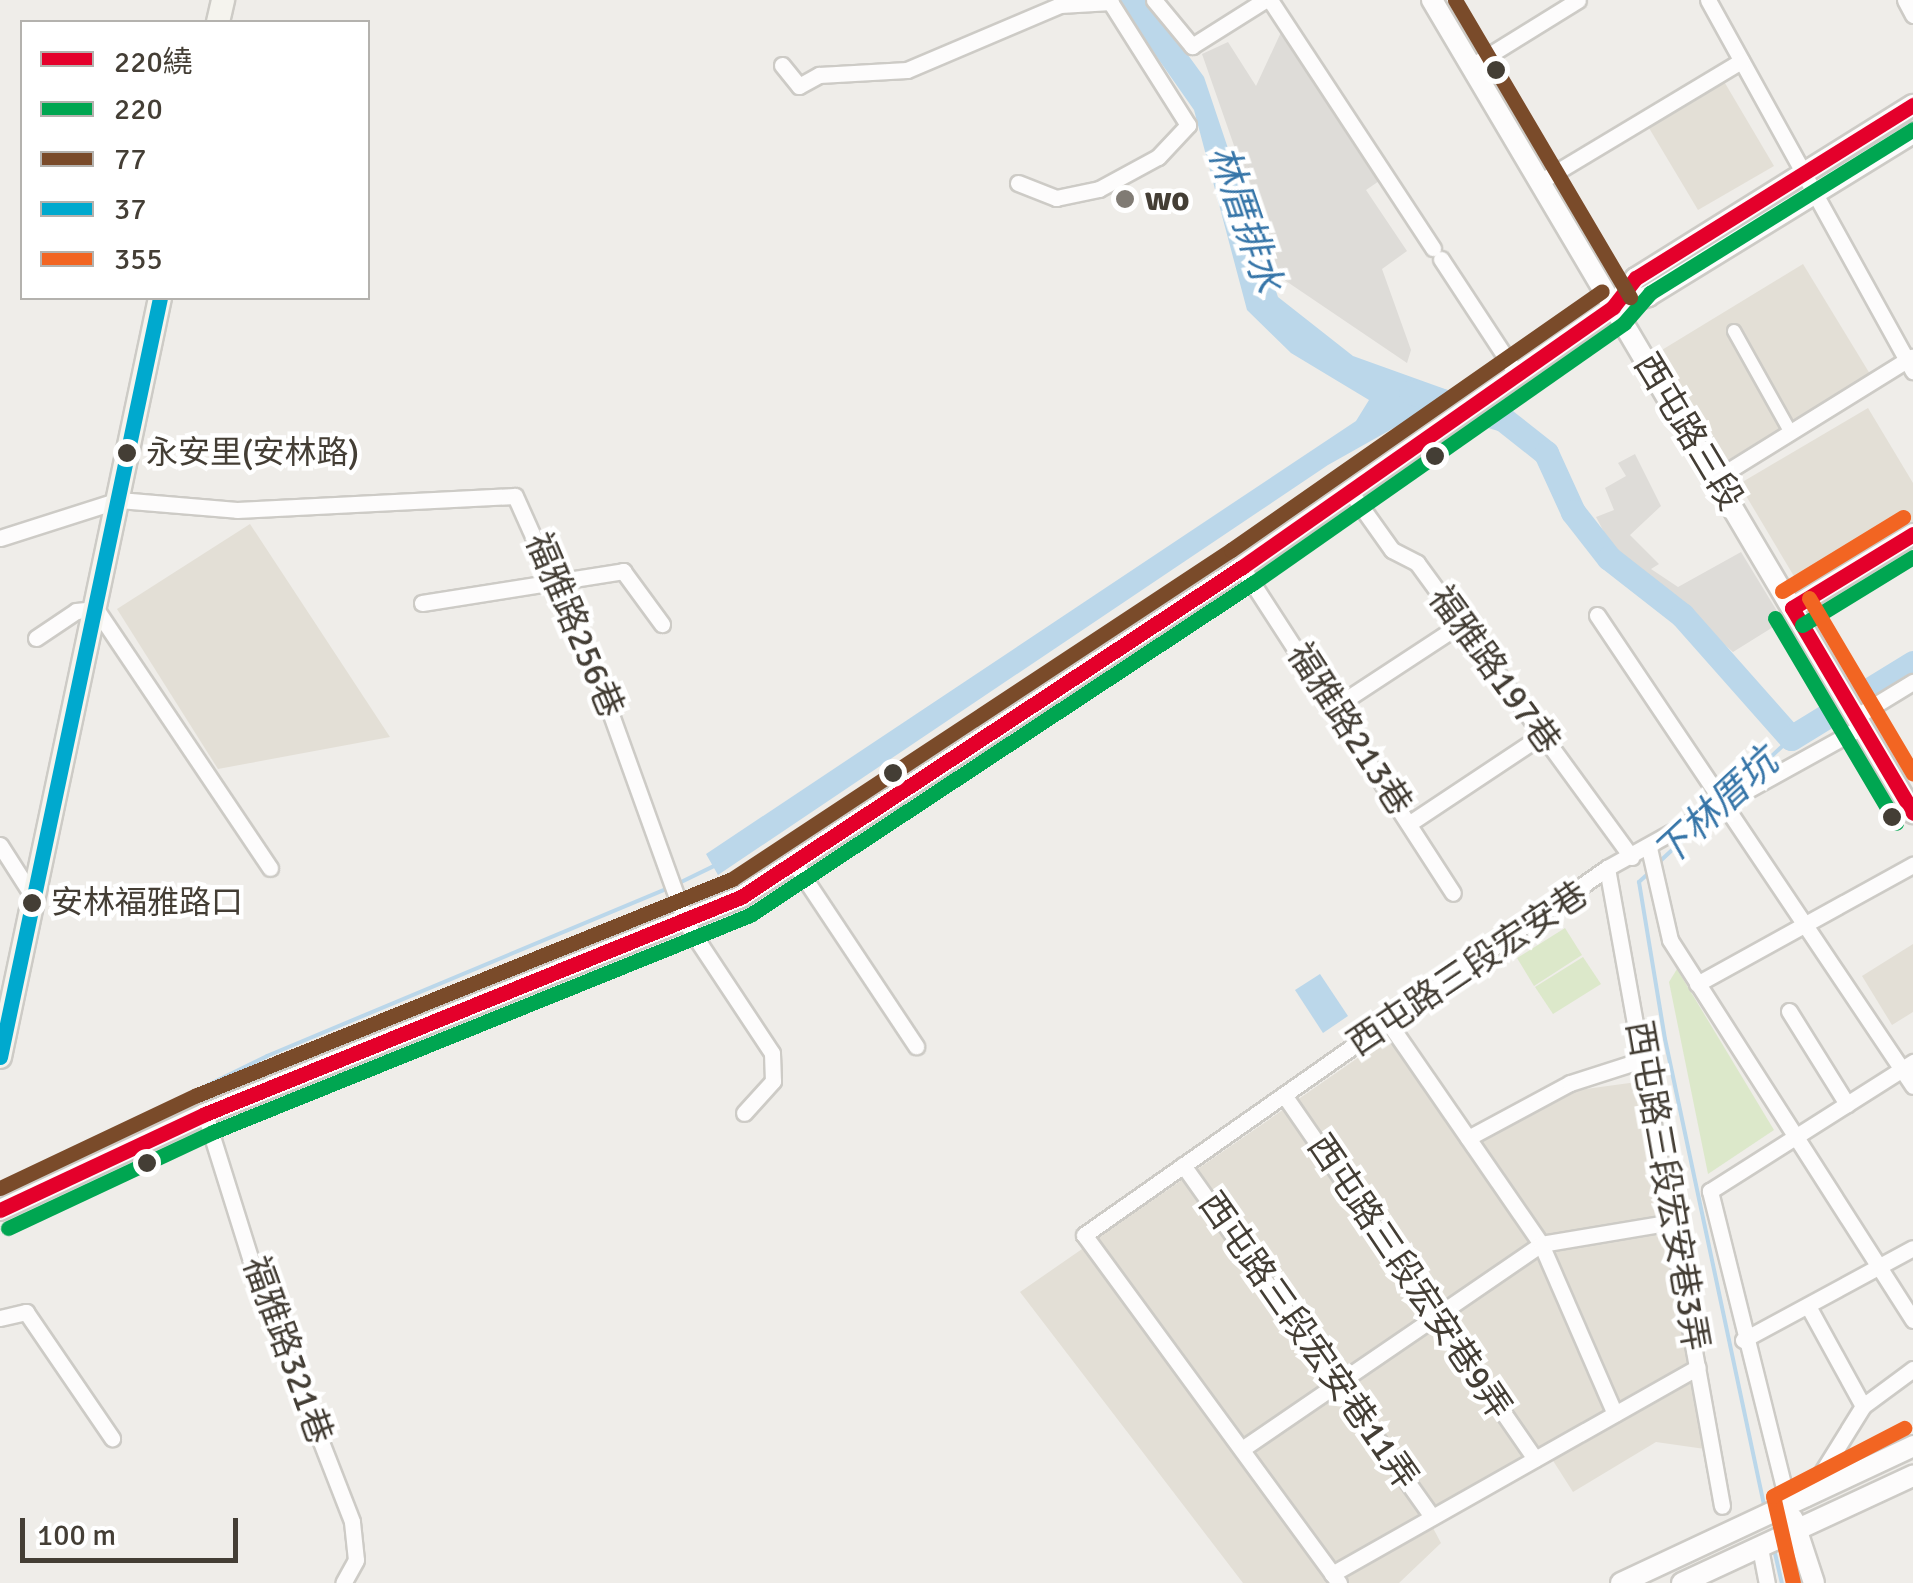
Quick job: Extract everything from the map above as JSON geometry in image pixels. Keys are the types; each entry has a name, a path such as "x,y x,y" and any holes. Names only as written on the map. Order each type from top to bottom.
{"main road":[{"path":"0,1056 160,300"}],"street":[{"path":"1154,0 1192,46 1267,0 1516,373"},
{"name":"西屯路三段","path":"1432,0 1913,813"},
{"path":"1470,66 1578,0"},
{"path":"1708,0 1911,362 1715,479"},
{"path":"1905,0 1913,15"},
{"path":"782,65 799,86 819,74 908,70 1060,5 1110,1 1188,126 1186,148 1116,187"},
{"path":"1538,183 1741,61"},
{"path":"1808,184 1913,105"},
{"path":"1018,183 1056,198 1087,193 1158,157 1188,126"},
{"path":"0,1210 206,1114 686,923 795,864 1242,567 1445,421 1614,307 1636,278 1808,184 1913,133"},
{"path":"1734,331 1790,431"},
{"name":"福雅路197巷","path":"1350,491 1461,624 1630,857"},
{"name":"福雅路256巷","path":"0,538 120,500 237,510 516,496 557,586 686,923 772,1053 773,1081 744,1113"},
{"path":"1792,608 1913,534"},
{"name":"福雅路213巷","path":"1242,567 1336,706 1453,892"},
{"path":"422,603 557,586 623,571 662,624"},
{"path":"36,638 96,609 270,868"},
{"path":"1597,615 1806,924 1908,1065 1913,1086"},
{"path":"1336,706 1461,624"},
{"name":"西屯路三段宏安巷","path":"1242,1449 1084,1235 1607,868 1650,848 1724,801 1854,711 1913,682"},
{"path":"1410,823 1541,736"},
{"path":"0,845 32,895"},
{"path":"1650,848 1670,940 1913,1320"},
{"path":"795,864 916,1046"},
{"path":"1697,984 1913,865"},
{"name":"西屯路三段宏安巷3弄","path":"1607,868 1645,1059 1722,1506"},
{"path":"1789,1012 1847,1104"},
{"path":"1388,1022 1541,1244 1614,1414"},
{"path":"1468,1138 1570,1083 1645,1059"},
{"path":"1767,1583 1780,1512 1710,1192 1908,1065"},
{"name":"西屯路三段宏安巷9弄","path":"1284,1094 1534,1459"},
{"name":"福雅路321巷","path":"206,1114 254,1270 352,1522 356,1560 343,1583"},
{"name":"西屯路三段宏安巷11弄","path":"1183,1166 1432,1517"},
{"path":"1673,1222 1541,1244 1242,1449 1336,1578 1432,1517 1698,1367"},
{"path":"1744,1340 1913,1248"},
{"path":"1808,1306 1863,1406"},
{"path":"0,1318 26,1312 112,1438"},
{"path":"1780,1512 1863,1406 1913,1370"},
{"path":"1621,1583 1780,1512 1913,1446"},
{"path":"1682,1583 1913,1476"},
{"path":"1776,1540 1814,1583"}],"shaded area":[{"path":"1289,15 1382,179 1366,190 1407,251 1382,269 1411,350 1407,363 1280,277 1202,54 1228,42 1256,86"},
{"path":"1722,78 1774,166 1698,210 1646,123"},
{"path":"1803,264 1870,374 1720,465 1652,356"},
{"path":"1868,408 1913,483 1913,528 1804,593 1739,484"},
{"path":"1635,454 1661,506 1630,535 1659,564 1651,569 1678,587 1741,552 1783,621 1733,652 1613,549 1596,517 1614,510 1605,488 1626,476 1618,463"},
{"path":"250,524 390,737 218,769 117,609"},
{"path":"1913,944 1913,1012 1892,1025 1862,976"},
{"path":"1388,1037 1469,1148 1571,1091 1637,1082 1705,1449 1656,1442 1573,1492 1543,1445 1425,1513 1441,1543 1399,1583 1243,1583 1020,1292"}],"green space":[{"path":"1565,928 1582,955 1534,986 1517,958"},
{"path":"1583,957 1601,984 1553,1014 1535,987"},
{"path":"1677,969 1774,1130 1708,1174 1669,982"}],"water":[{"name":"林厝排水","path":"1117,0 1148,0 1204,77 1278,297 1353,356 1456,393 1328,465 718,875 706,854 1356,421 1369,400 1291,353 1247,310 1194,110"},
{"path":"1320,974 1348,1016 1323,1033 1295,990"}],"waterway":[{"name":"下林厝坑","path":"1411,392 1503,419 1546,453 1573,512 1609,558 1682,615 1791,738 1913,663"},
{"name":"下林厝坑","path":"1740,786 1791,738"},
{"name":"下林厝坑","path":"1656,865 1700,824"},
{"path":"677,884 718,864"},
{"path":"1650,872 1639,882 1665,1039 1764,1505"},
{"path":"0,1187 267,1056 668,888"},
{"name":"下林厝坑","path":"1774,1549 1782,1583"}],"transit line":[{"name":"77","path":"1455,0 1630,297"},
{"name":"220繞","path":"0,1210 205,1114 741,897 1242,567 1613,307 1636,278 1913,105"},
{"name":"220","path":"8,1228 213,1132 750,915 1253,583 1624,323 1650,293 1913,129"},
{"name":"77","path":"0,1188 197,1095 732,879 1231,550 1602,291"},
{"name":"37","path":"0,1057 160,300"},
{"name":"355","path":"1782,591 1903,517"},
{"name":"220繞","path":"1792,608 1913,534"},
{"name":"220","path":"1802,625 1913,557"},
{"name":"355","path":"1809,598 1913,774"},
{"name":"220繞","path":"1792,608 1913,813"},
{"name":"220","path":"1775,618 1896,823"},
{"name":"355","path":"1793,1583 1773,1496 1904,1428"}],"place":[{"name":"wo","path":"1125,199"},
{"name":"永安里(安林路)","path":"127,453"},
{"name":"安林福雅路口","path":"32,903"}]}
